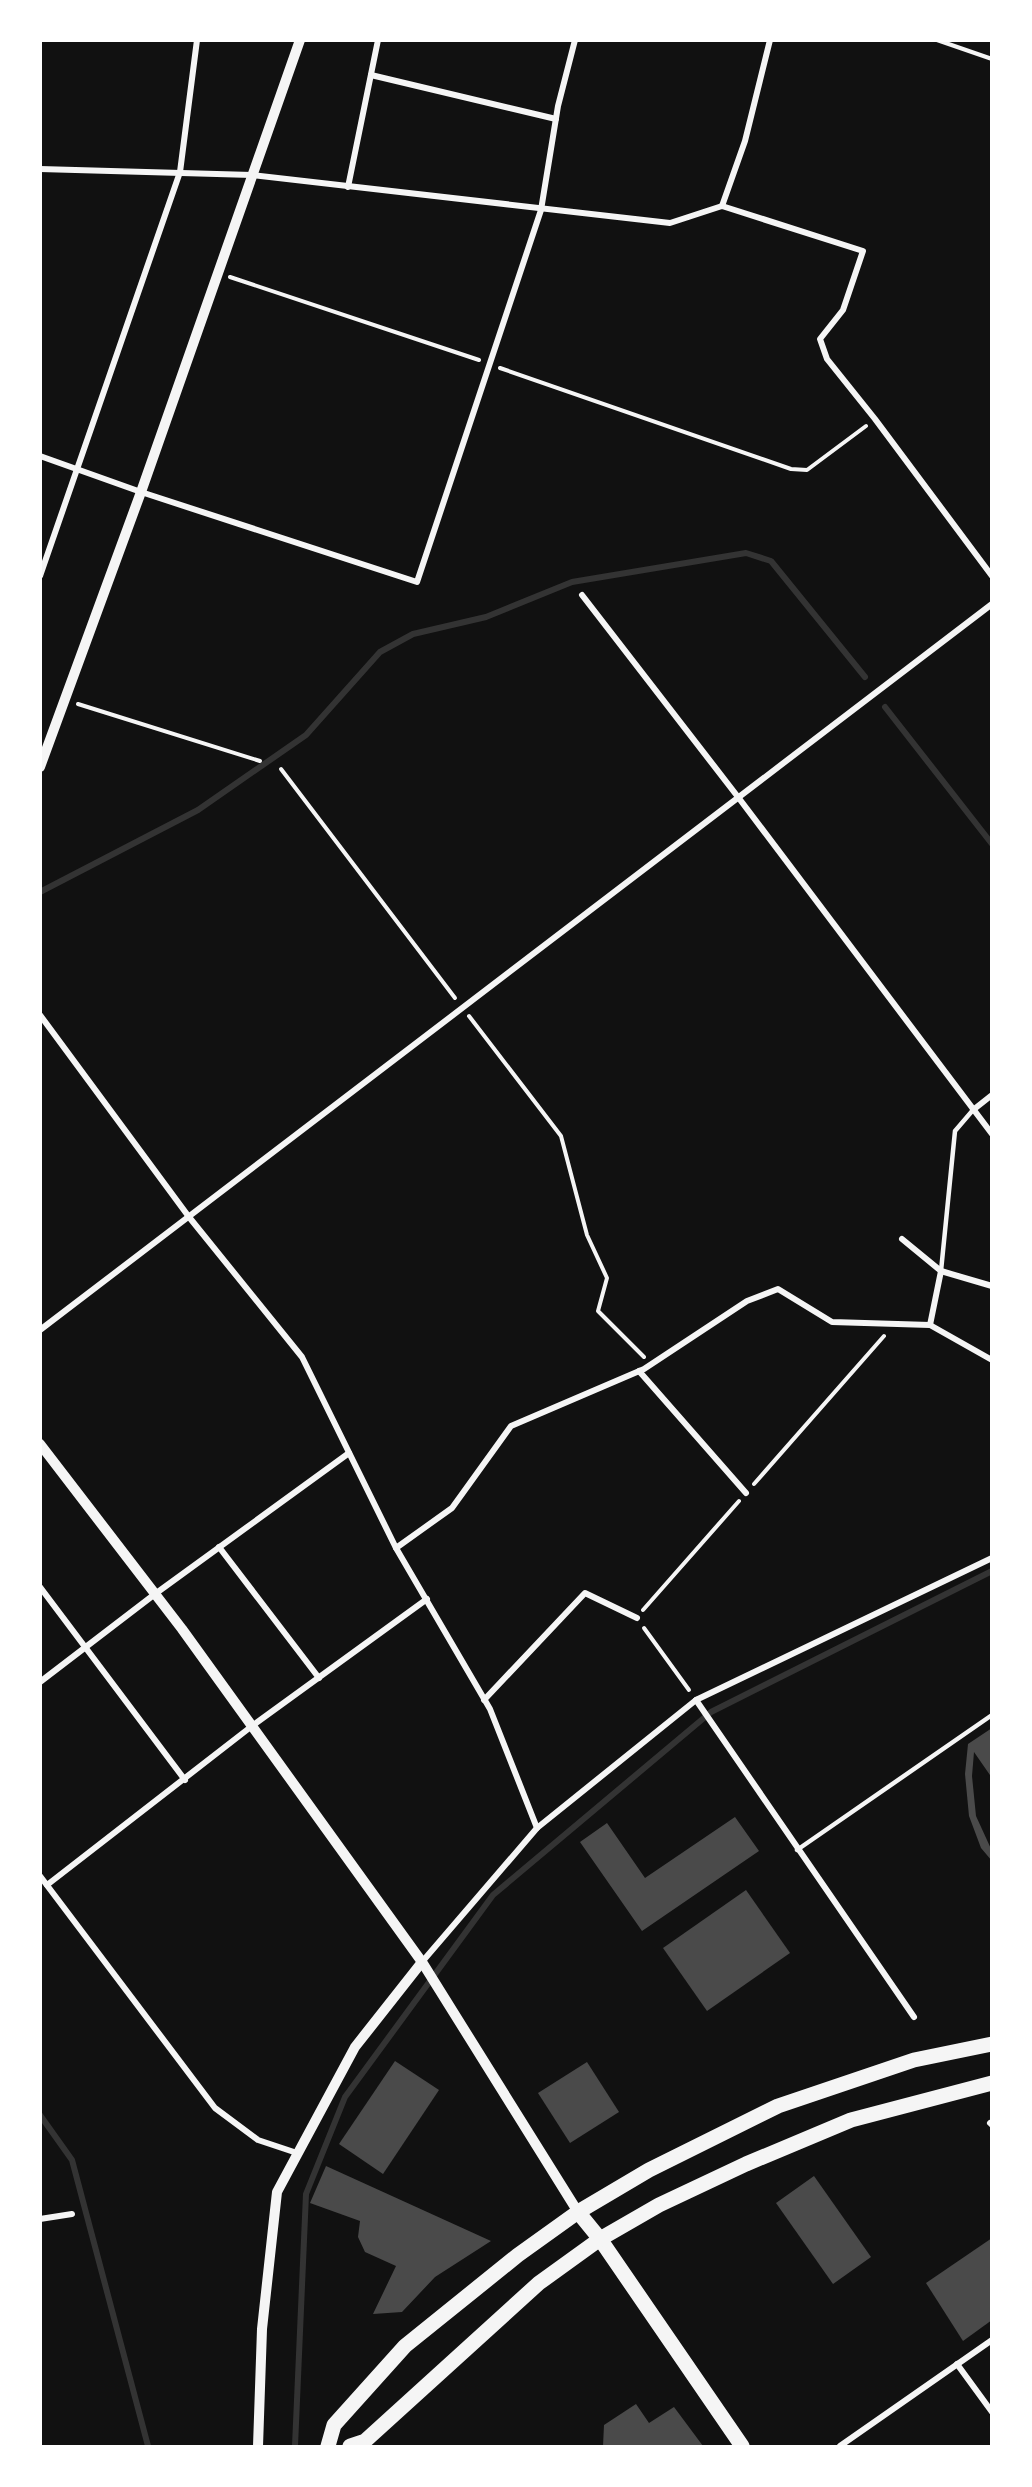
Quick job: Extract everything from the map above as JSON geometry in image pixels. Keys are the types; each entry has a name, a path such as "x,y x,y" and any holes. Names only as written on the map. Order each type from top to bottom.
{"highway":[{"path":"328,2446 334,2425 405,2346 518,2255 578,2212 649,2170 778,2106 915,2060 992,2044"},
{"path":"350,2446 365,2441 539,2283 600,2239 659,2205 746,2164 851,2120 992,2084"},
{"path":"578,2212 600,2239 742,2446"}],"street":[{"path":"40,576 180,172 197,40"},
{"path":"40,767 141,492 300,40"},
{"path":"348,187 378,40"},
{"path":"40,456 141,492 417,582 541,210 556,118 575,40"},
{"path":"722,206 745,141 770,40"},
{"path":"371,75 556,118"},
{"path":"40,169 252,175 541,210 670,223 722,206 863,251 843,310 820,339 826,359 875,419 992,576"},
{"path":"582,595 738,797 992,1134"},
{"path":"40,1330 992,604"},
{"path":"40,1015 189,1217 302,1358 396,1548 484,1700 537,1828"},
{"path":"973,1110 992,1095"},
{"path":"902,1239 941,1271 992,1286"},
{"path":"930,1325 941,1271"},
{"path":"396,1548 452,1508 511,1426 639,1371 747,1301 778,1289 832,1322 930,1325 992,1360"},
{"path":"639,1371 746,1493"},
{"path":"40,1444 155,1594 424,1964 578,2212"},
{"path":"40,1682 155,1594 349,1453"},
{"path":"219,1547 319,1678"},
{"path":"258,2446 262,2329 277,2192 355,2047 537,1828 696,1700 992,1558"},
{"path":"40,1587 185,1780"},
{"path":"484,1700 585,1593 637,1618"},
{"path":"47,1885 252,1726 427,1599"},
{"path":"696,1700 914,2017"},
{"path":"40,1876 215,2108 258,2140 297,2152"},
{"path":"40,2219 72,2214"},
{"path":"840,2446 992,2340"},
{"path":"957,2364 992,2412"}],"lane":[{"path":"941,1271 955,1131 973,1110"},
{"path":"797,1850 992,1715"}],"path":[{"path":"937,40 992,59"},
{"path":"218,273 490,364 791,469 807,470 875,419"},
{"path":"65,700 260,761"},
{"path":"281,769 561,1136 587,1235 608,1278 598,1311 651,1364"},
{"path":"696,1700 637,1618 896,1324"}],"building":[{"path":"992,1728 992,1778 974,1752 972,1776 976,1816 992,1851 992,1861 981,1848 969,1816 965,1774 968,1744"},
{"path":"735,1817 759,1851 642,1931 580,1842 607,1823 645,1878"},
{"path":"746,1890 790,1953 707,2011 663,1948"},
{"path":"395,2061 439,2090 383,2174 339,2144"},
{"path":"587,2062 619,2112 570,2143 538,2093"},
{"path":"326,2166 491,2241 435,2277 402,2312 373,2314 396,2266 365,2252 358,2237 360,2221 310,2203"},
{"path":"814,2176 871,2257 833,2284 776,2203"},
{"path":"992,2238 992,2320 963,2341 926,2283"},
{"path":"636,2404 649,2423 674,2407 703,2446 603,2446 604,2425"}],"waterway":[{"path":"40,892 198,810 306,735 380,652 413,634 486,617 572,582 746,553 771,561 865,677"},
{"path":"885,707 992,844"},
{"path":"295,2446 306,2194 345,2097 493,1895 711,1712 992,1571"},
{"path":"40,2115 72,2160 148,2446"}]}
